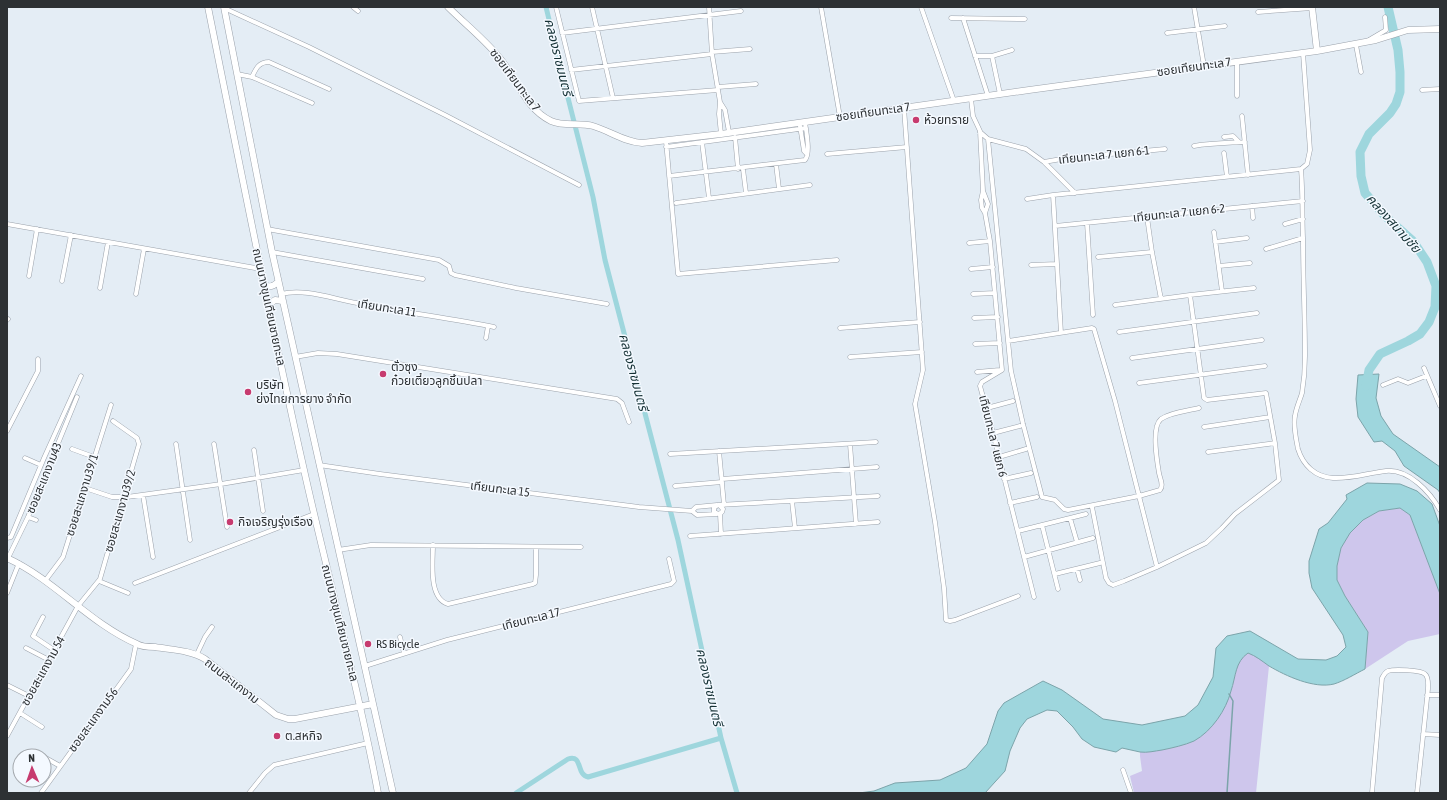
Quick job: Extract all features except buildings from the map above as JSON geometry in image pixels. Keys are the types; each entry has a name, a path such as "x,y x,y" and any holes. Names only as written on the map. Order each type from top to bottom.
{"main road":[{"name":"ถนนบางขุนเทียนชายทะเล","path":"208,7 268,305 314,514 360,707 378,793"},
{"name":"ซอยเทียนทะเล 7","path":"448,7 497,55 530,105 544,117 557,123 587,125 636,142 666,144 729,132 803,125 840,117 1317,51 1365,43 1398,32 1440,29"},
{"name":"ถนนบางขุนเทียนชายทะเล","path":"224,8 278,282 393,793"},
{"path":"1312,8 1317,51"},
{"path":"264,285 268,287 273,286 278,282"},
{"path":"268,305 275,300 283,301"},
{"name":"ถนนสะแกงาม","path":"8,558 36,573 102,625 136,644 197,654 210,661 276,715 283,718 301,718 374,704"}],"street":[{"path":"353,7 358,11"},
{"path":"556,7 580,101 718,89 756,84"},
{"path":"592,7 613,98"},
{"path":"709,7 712,53 720,102 719,114 721,134"},
{"path":"821,7 840,117"},
{"path":"921,7 954,101"},
{"path":"1194,7 1204,66"},
{"path":"224,8 303,44 445,115 579,185"},
{"path":"1258,12 1312,8"},
{"path":"562,33 741,11"},
{"path":"1365,43 1386,30 1384,17"},
{"path":"951,18 1024,19"},
{"path":"963,18 988,96"},
{"path":"1167,33 1225,26"},
{"path":"1356,45 1361,72"},
{"path":"571,70 750,49"},
{"path":"975,56 992,56 1012,50"},
{"path":"1026,199 1301,169 1307,164 1310,150 1303,53"},
{"path":"992,56 1000,94"},
{"path":"252,77 258,65 262,62 269,62 329,89"},
{"path":"1237,62 1237,96"},
{"path":"237,74 252,77 312,103"},
{"path":"1422,90 1440,89"},
{"path":"971,99 973,116 980,131 988,139 1026,149 1044,162 1075,193"},
{"path":"720,102 725,110 729,132"},
{"path":"904,108 923,373 915,404 935,522 944,588 946,620 955,620 1018,596"},
{"path":"1242,116 1248,175"},
{"path":"669,176 741,169 805,160 807,158 807,154 804,151 803,125 702,142 666,144 678,274 837,260"},
{"path":"976,372 1002,370 990,241 981,200 983,191 980,131"},
{"path":"1224,137 1233,136 1239,142"},
{"path":"735,137 746,193"},
{"path":"988,139 1011,371 1042,496 1047,499 1055,500 1066,510 1092,506 1160,490 1162,488 1155,433 1157,422 1174,413 1199,408"},
{"path":"702,142 707,172 709,198"},
{"path":"1194,146 1212,143 1220,144 1245,142"},
{"path":"827,154 907,147"},
{"name":"เทียนทะเล 7 แยก 6-1","path":"1044,162 1067,158 1165,149"},
{"path":"1224,153 1227,177"},
{"path":"776,164 779,189"},
{"path":"1301,169 1303,201 1305,360 1302,392 1294,418 1298,449 1303,461 1318,475 1331,478 1352,478 1387,471 1400,473 1412,479 1428,492 1440,510"},
{"path":"676,203 810,185"},
{"path":"1053,195 1061,333"},
{"name":"เทียนทะเล 7 แยก 6-2","path":"1055,226 1303,201"},
{"path":"1252,206 1253,218"},
{"path":"1147,217 1161,299"},
{"path":"1285,224 1303,220"},
{"path":"1087,223 1093,315"},
{"path":"7,224 261,269"},
{"path":"29,276 37,229"},
{"path":"267,229 439,260 449,266 451,273 455,275 516,288 607,304"},
{"path":"1214,232 1222,291"},
{"path":"62,281 70,235"},
{"path":"1216,242 1248,238"},
{"path":"1266,249 1303,238"},
{"path":"969,243 990,241"},
{"path":"100,288 108,242"},
{"path":"136,294 144,248"},
{"path":"272,252 423,279"},
{"path":"1098,257 1152,252"},
{"path":"1219,266 1250,263"},
{"path":"1031,265 1057,264"},
{"path":"971,269 993,267"},
{"path":"1115,305 1190,294 1254,288"},
{"name":"เทียนทะเล 11","path":"281,294 289,292 306,293 358,304 494,327"},
{"path":"973,294 996,293"},
{"path":"1092,506 1106,578 1109,583 1113,585 1124,582 1206,543 1235,514 1279,480 1275,443 1265,393 1209,400 1204,399 1190,294"},
{"path":"1119,332 1257,313"},
{"path":"974,318 998,317"},
{"path":"840,328 920,322"},
{"path":"486,338 488,326"},
{"path":"1008,341 1092,328 1095,330 1115,401 1157,567"},
{"path":"1132,358 1262,340"},
{"path":"975,344 1000,343"},
{"path":"850,358 922,352"},
{"path":"295,356 318,353 337,354 617,398 622,403 629,422"},
{"path":"7,431 38,371 38,359"},
{"path":"1139,383 1265,366"},
{"path":"1424,368 1426,376 1440,406"},
{"name":"เทียนทะเล 7 แยก 6","path":"1002,370 980,384 1034,597"},
{"path":"7,538 11,537 81,376"},
{"path":"1383,385 1398,379 1408,383 1426,376"},
{"name":"ซอยสะแกงาม43","path":"8,558 28,517 77,398"},
{"path":"987,408 1013,400"},
{"name":"ซอยสะแกงาม39/1","path":"45,581 63,557 110,405"},
{"path":"1204,427 1270,417"},
{"name":"ซอยสะแกงาม39/2","path":"78,606 99,581 139,441 113,421"},
{"path":"993,433 1020,426"},
{"path":"670,454 876,442"},
{"path":"1208,452 1275,443"},
{"path":"176,444 190,540"},
{"path":"214,444 227,527"},
{"path":"850,444 856,524"},
{"path":"72,449 94,457"},
{"path":"999,457 1026,449"},
{"path":"254,450 263,511"},
{"path":"719,451 722,480 720,506 722,511 719,514 721,534"},
{"path":"25,458 41,465"},
{"name":"เทียนทะเล 15","path":"319,465 380,474 680,511 692,511"},
{"path":"675,486 722,480 877,467"},
{"path":"85,488 112,497 124,497 221,484 304,470"},
{"path":"1004,479 1031,473"},
{"path":"143,495 153,557"},
{"path":"719,514 697,515 692,511 696,507 878,496"},
{"path":"1010,503 1037,497"},
{"path":"792,501 795,528"},
{"path":"719,514 715,513 713,510 714,507 720,506"},
{"path":"135,583 314,514"},
{"path":"1018,531 1086,514"},
{"path":"28,517 36,520"},
{"path":"1070,518 1077,542"},
{"path":"690,536 878,522"},
{"path":"1042,525 1058,589"},
{"path":"1024,556 1093,538"},
{"path":"338,550 363,545 581,547"},
{"path":"433,545 433,584 442,600 448,604 535,583 536,547"},
{"name":"เทียนทะเล 17","path":"365,666 454,638 671,584 674,581 669,559"},
{"path":"7,593 19,563"},
{"path":"1055,574 1100,563"},
{"path":"1077,568 1080,580"},
{"path":"99,581 128,593"},
{"name":"ซอยสะแกงาม 54","path":"7,736 78,606"},
{"path":"42,617 33,636 54,650"},
{"path":"197,654 205,637 212,628"},
{"path":"400,637 404,653"},
{"name":"ซอยสะแกงาม56","path":"41,793 130,669 136,644"},
{"path":"26,648 49,660"},
{"path":"1372,793 1382,678 1385,673 1389,671 1415,671 1425,673 1427,677 1427,694 1416,793"},
{"path":"7,685 29,696"},
{"path":"1427,694 1440,695"},
{"path":"20,713 42,727"},
{"path":"7,724 12,727"},
{"path":"1423,734 1440,735"},
{"path":"249,793 265,773 274,766 368,743"},
{"path":"52,762 60,766"},
{"path":"1123,770 1131,793"}],"shaded area":[{"path":"1400,508 1410,515 1440,594 1440,634 1408,641 1365,669 1368,632 1345,596 1337,580 1337,566 1341,548 1350,532 1363,520 1379,511"},
{"path":"1248,653 1258,657 1269,666 1256,793 1134,793 1130,776 1142,771 1140,752 1168,749 1194,741 1231,691 1237,666 1242,657"}],"water":[{"path":"1379,374 1376,398 1381,416 1393,434 1440,467 1440,493 1438,490 1404,466 1395,451 1382,441 1374,442 1358,417 1356,399 1358,375"},
{"path":"1367,483 1400,484 1417,491 1432,504 1440,526 1440,594 1410,515 1400,508 1379,511 1363,520 1350,533 1341,548 1337,566 1337,580 1345,596 1368,632 1365,669 1334,684 1318,685 1300,681 1284,674 1248,653 1238,665 1229,698 1222,713 1207,732 1194,741 1151,752 1140,752 1122,748 1116,752 1094,747 1082,739 1073,727 1057,711 1047,710 1027,719 1020,728 1010,751 1005,771 985,793 859,793 874,791 895,783 940,780 966,768 987,744 998,711 1004,703 1043,681 1062,690 1103,719 1142,725 1185,716 1198,705 1213,677 1216,648 1227,636 1250,631 1298,659 1326,660 1337,656 1346,647 1343,635 1312,588 1309,573 1309,561 1319,529 1328,523 1347,499 1346,495"}],"waterway":[{"name":"คลองราชมนตรี","path":"546,7 593,197 605,260 678,540 721,738"},
{"name":"คลองสนามชัย","path":"1366,386 1369,370 1380,354 1420,334 1429,322 1435,307 1436,286 1427,262 1413,241 1385,216 1365,193 1361,176 1360,152 1369,134 1390,113 1396,104 1400,92 1398,50 1388,7"},
{"path":"1227,793 1233,701 1229,694"},
{"path":"516,793 568,759 576,759 582,773 588,777 721,738 737,793"}],"place":[{"name":"ห้วยทราย","path":"916,120"},
{"name":"ตั่วซุง ก๋วยเตี๋ยวลูกชิ้นปลา","path":"383,374"},
{"name":"บริษัท ย่งไทยการยาง จำกัด","path":"248,392"},
{"name":"กิจเจริญรุ่งเรือง","path":"230,522"},
{"name":"RS Bicycle","path":"368,644"},
{"name":"ต.สหกิจ","path":"277,736"}]}
